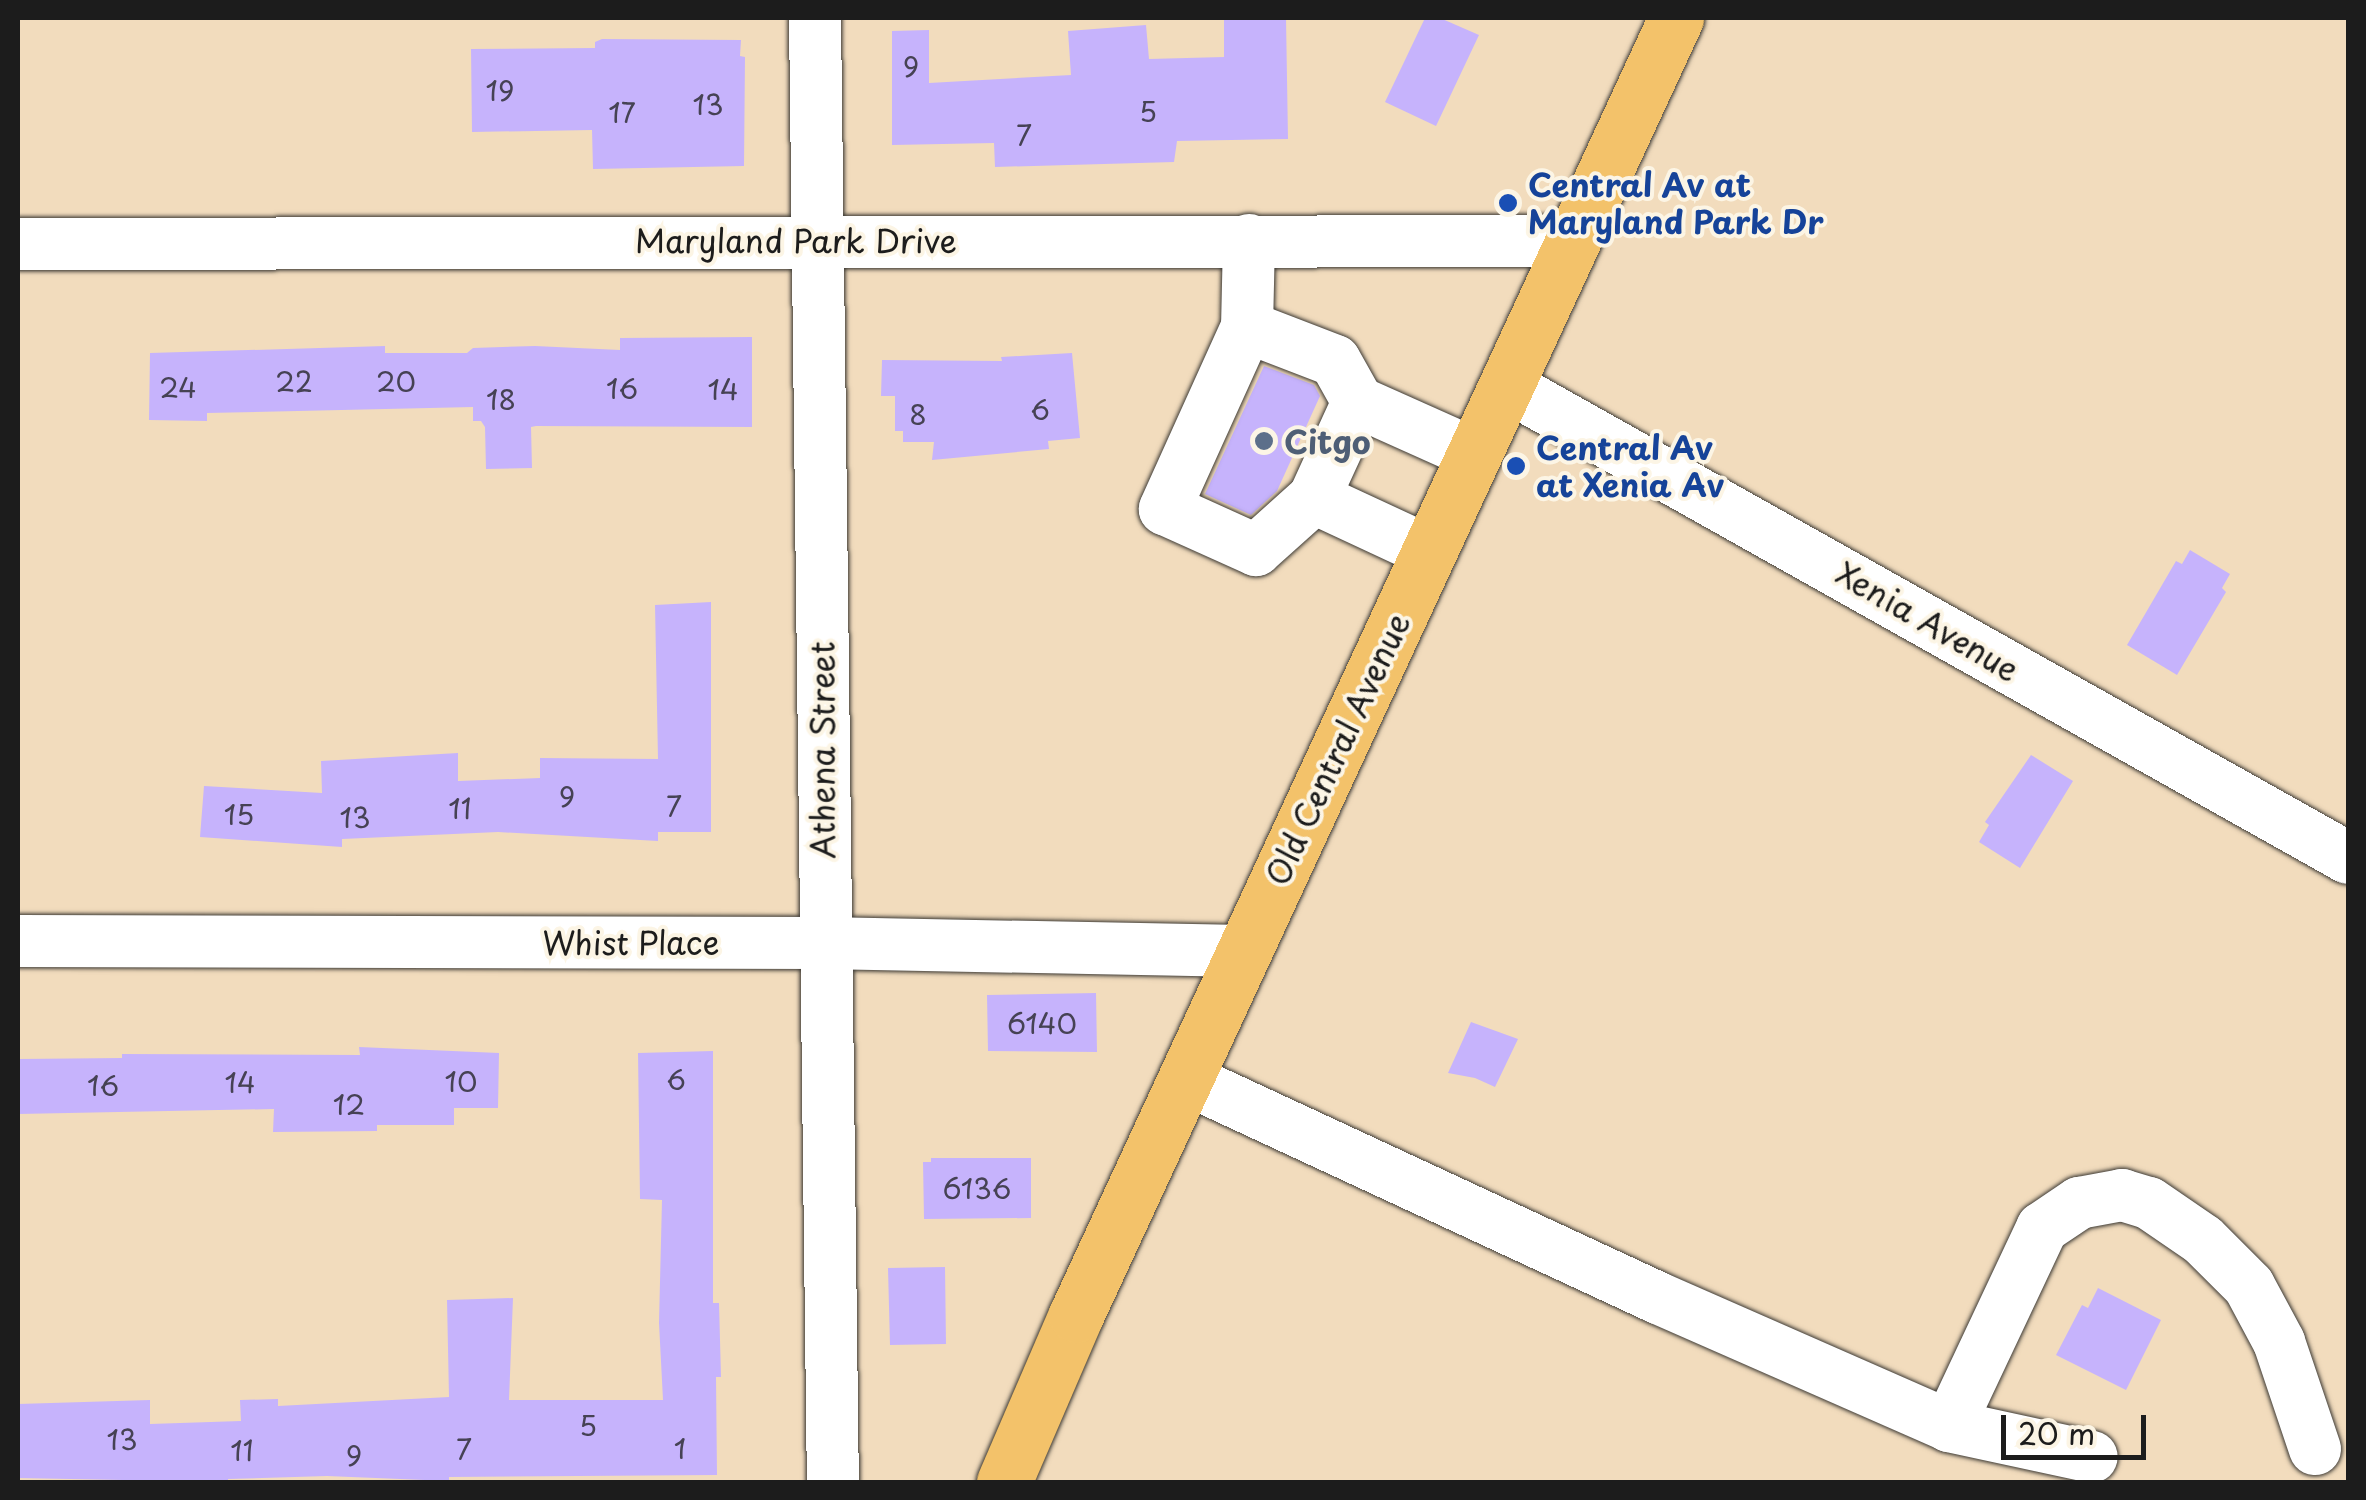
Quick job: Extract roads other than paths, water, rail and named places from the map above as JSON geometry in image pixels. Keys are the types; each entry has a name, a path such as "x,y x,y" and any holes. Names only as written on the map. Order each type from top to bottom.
{"main road":[{"name":"Old Central Avenue","path":"1004,1482 1244,951 1676,18"}],"street":[{"name":"Athena Street","path":"815,18 823,943 833,1482"},
{"name":"Maryland Park Drive","path":"18,244 818,239 1574,241"},
{"path":"1250,240 1247,327 1165,509 1256,550 1314,498 1358,402"},
{"path":"1247,327 1336,361 1358,402 1474,454"},
{"name":"Xenia Avenue","path":"1506,386 2348,858"},
{"path":"1314,498 1428,551"},
{"name":"Whist Place","path":"18,941 823,943 1244,951"},
{"path":"1186,1078 1658,1298 1950,1426 2092,1457"},
{"path":"1950,1426 2042,1228 2079,1203 2122,1195 2149,1202 2203,1240 2249,1286 2279,1342 2315,1449"}],"place":[{"name":"Central Av at Maryland Park Dr","path":"1508,203"},
{"name":"Citgo","path":"1264,441"},
{"name":"Central Av at Xenia Av","path":"1516,466"}]}
